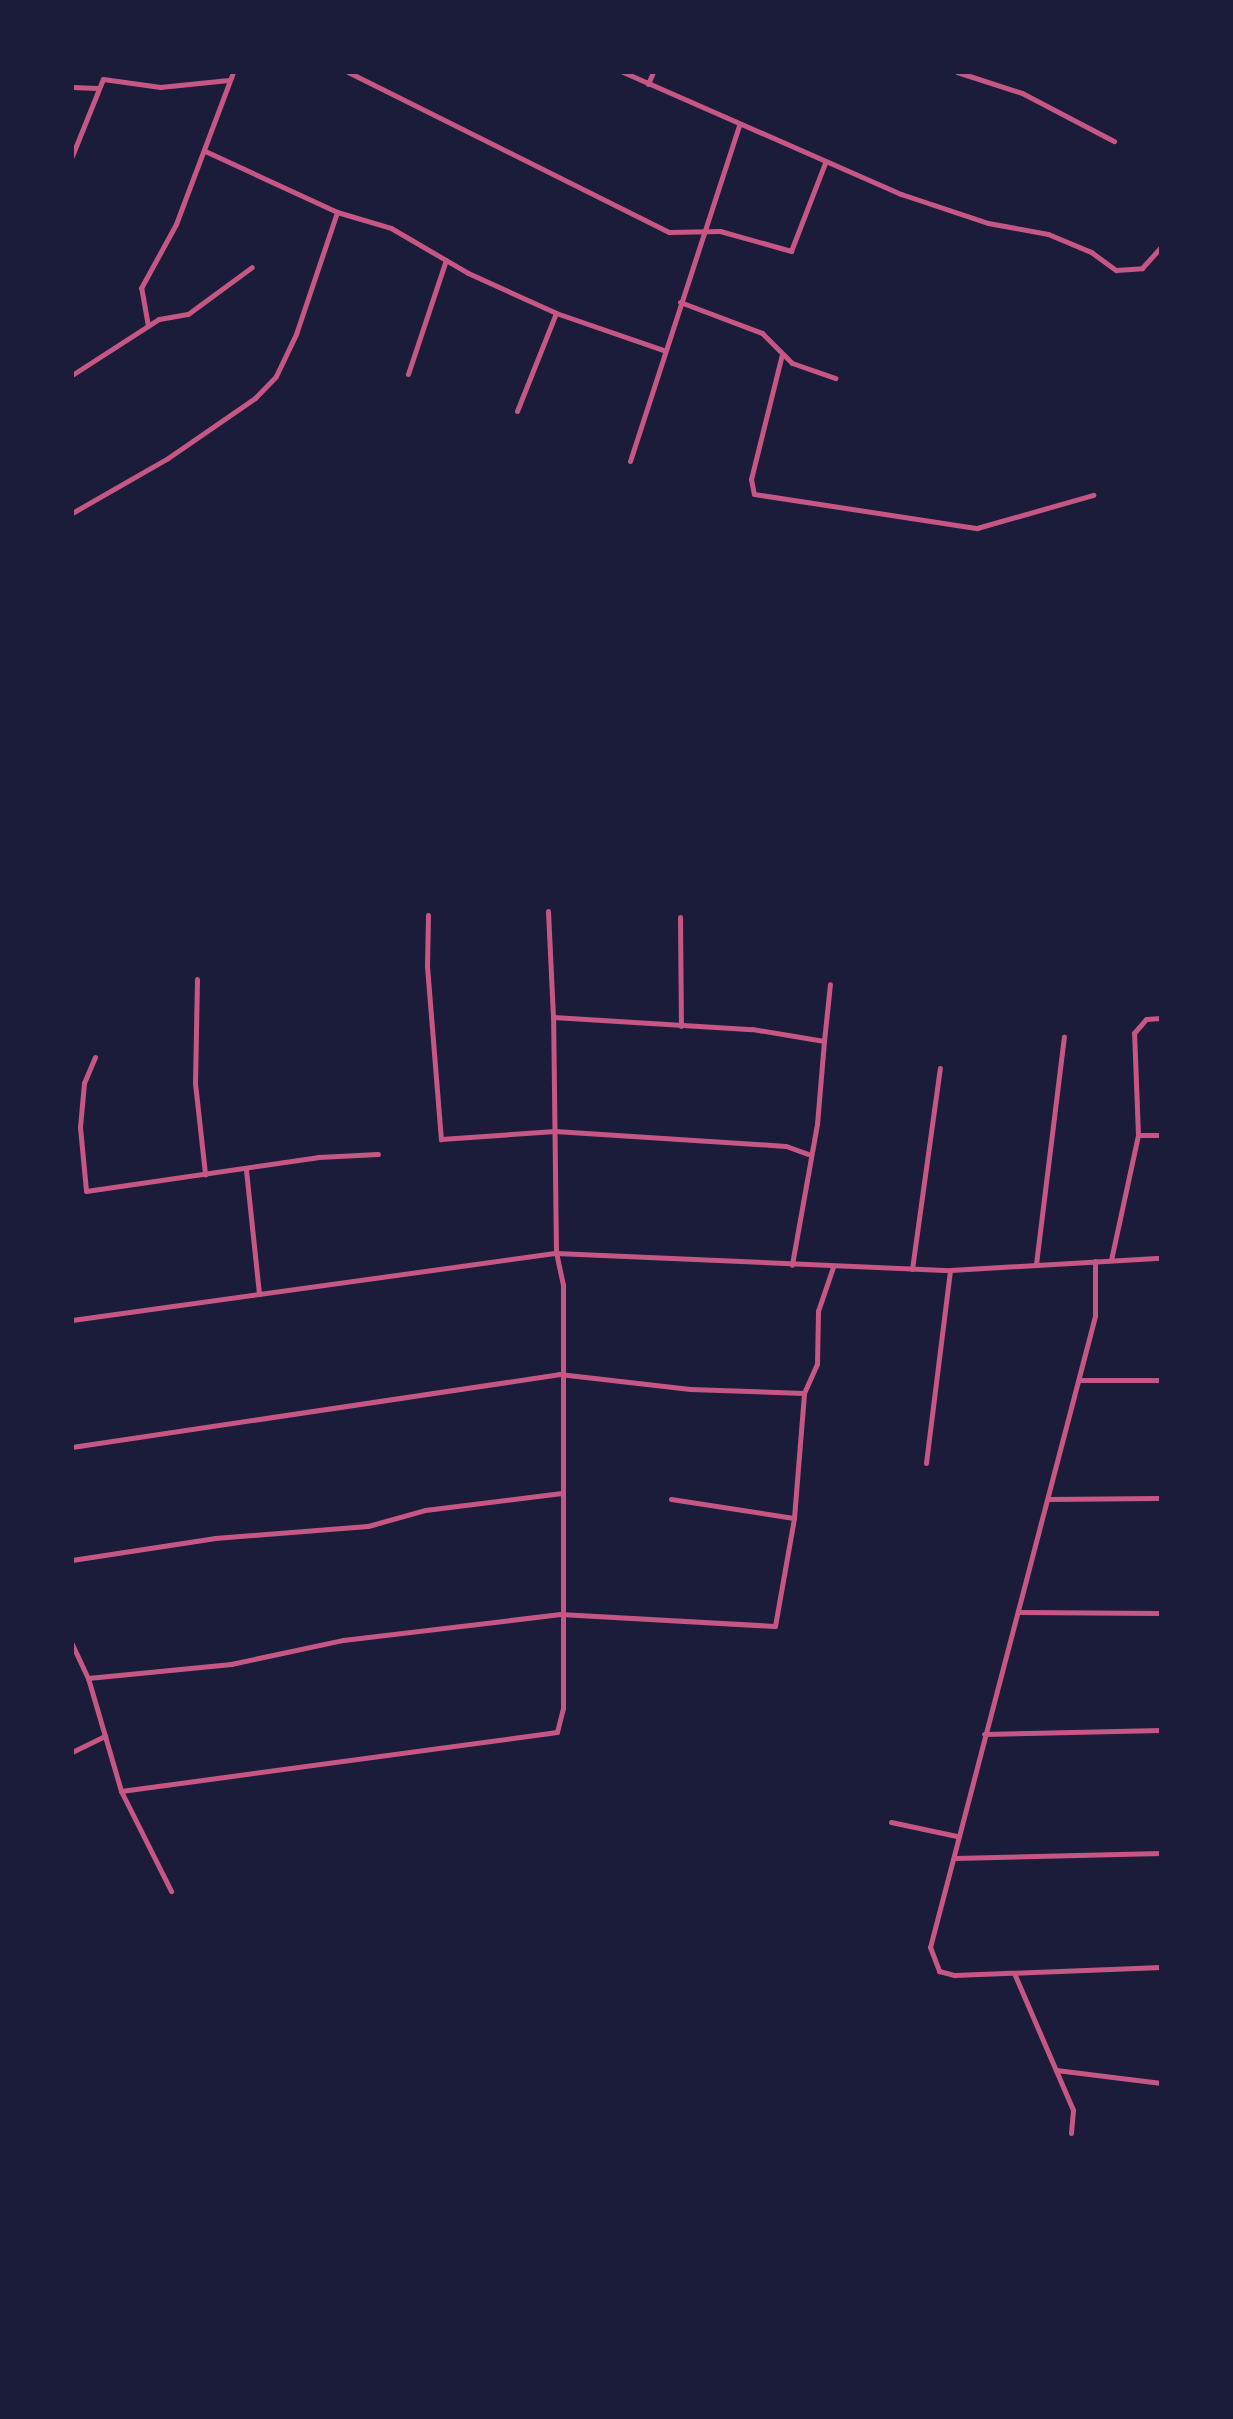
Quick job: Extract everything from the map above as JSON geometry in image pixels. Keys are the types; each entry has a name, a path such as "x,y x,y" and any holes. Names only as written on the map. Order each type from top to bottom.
{"street":[{"path":"148,326 141,288 164,250 205,151 233,72"},
{"path":"348,72 669,232 720,231 791,251 825,163"},
{"path":"623,72 825,163 988,223 1048,234 1091,252 1116,270 1142,268 1161,247"},
{"path":"648,84 653,72"},
{"path":"957,72 1022,93 1114,141"},
{"path":"72,156 103,79 160,87 229,80"},
{"path":"72,87 98,88"},
{"path":"630,461 663,350 706,232 739,126"},
{"path":"205,151 337,212 391,228 446,260 556,313 663,350"},
{"path":"72,513 168,458 255,398 276,376 296,334 337,212"},
{"path":"408,374 446,260"},
{"path":"72,375 148,326 188,314 252,267"},
{"path":"680,302 762,333 775,340 782,354 792,363 835,378"},
{"path":"517,411 556,313"},
{"path":"782,354 751,479 754,494 977,528 1093,495"},
{"path":"121,1791 557,1732 563,1708 559,1374 563,1285 556,1253 553,1017 548,911"},
{"path":"428,915 427,966 441,1139 555,1131 786,1146 808,1154"},
{"path":"680,917 681,1026"},
{"path":"197,979 195,1083 205,1174"},
{"path":"792,1265 808,1154 819,1110 830,984"},
{"path":"553,1017 752,1029 824,1041"},
{"path":"1111,1260 1138,1135 1134,1033 1146,1019 1161,1018"},
{"path":"1036,1264 1064,1037"},
{"path":"95,1057 84,1083 80,1127 86,1191 246,1170 318,1157 378,1154"},
{"path":"912,1269 940,1068"},
{"path":"1138,1135 1161,1135"},
{"path":"246,1170 259,1294"},
{"path":"72,1320 556,1253 950,1270 1161,1258"},
{"path":"1095,1261 1095,1316 931,1942 933,1961 939,1971 954,1975 1161,1967"},
{"path":"88,1678 231,1664 343,1640 560,1614 775,1626 794,1518 804,1393 817,1364 818,1311 833,1267"},
{"path":"926,1463 950,1270"},
{"path":"72,1447 559,1374 690,1389 804,1393"},
{"path":"1079,1380 1161,1380"},
{"path":"72,1560 215,1538 368,1526 439,1508 562,1493"},
{"path":"1048,1499 1161,1498"},
{"path":"671,1499 794,1518"},
{"path":"1019,1612 1161,1613"},
{"path":"72,1644 88,1678 121,1791 171,1891"},
{"path":"984,1734 1161,1730"},
{"path":"72,1752 105,1736"},
{"path":"891,1822 957,1836"},
{"path":"954,1858 1161,1853"},
{"path":"1014,1973 1073,2110 1071,2133"},
{"path":"1056,2070 1161,2083"}]}
